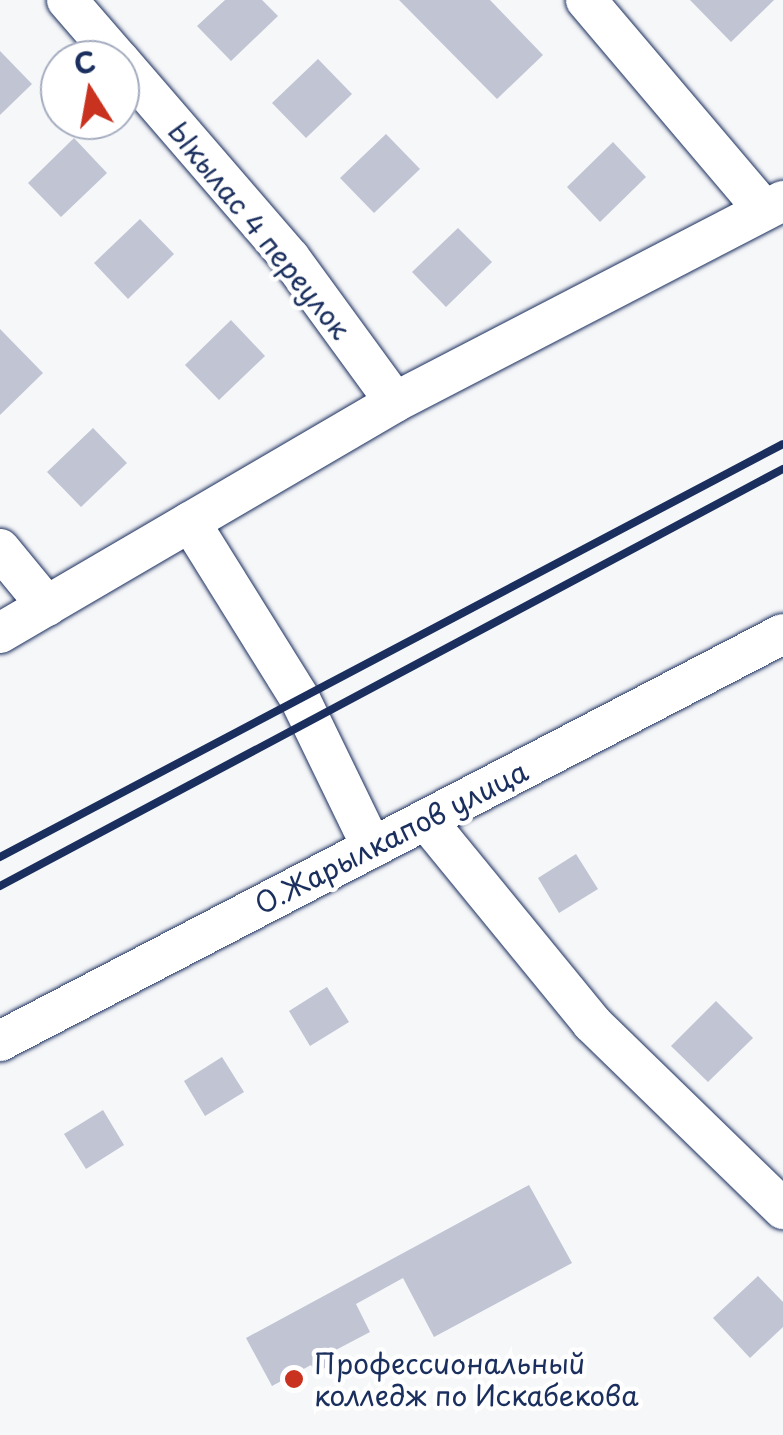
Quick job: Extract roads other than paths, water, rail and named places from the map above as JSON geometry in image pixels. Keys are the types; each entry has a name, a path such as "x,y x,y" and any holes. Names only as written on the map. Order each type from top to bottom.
{"street":[{"name":"Ыкылас 4 переулок","path":"67,0 101,40"},
{"path":"0,633 395,402 774,205 586,0"},
{"name":"Ыкылас 4 переулок","path":"140,85 290,258 395,402"},
{"path":"190,522 300,700 372,846"},
{"path":"0,549 47,606"},
{"name":"О.Жарылкапов улица","path":"0,1041 783,634"},
{"path":"426,820 592,1023 783,1209"}],"railway":[{"path":"0,857 783,444"},
{"path":"0,886 783,469"}],"place":[{"name":"Профессиональный колледж по Искабекова","path":"294,1379"}]}
